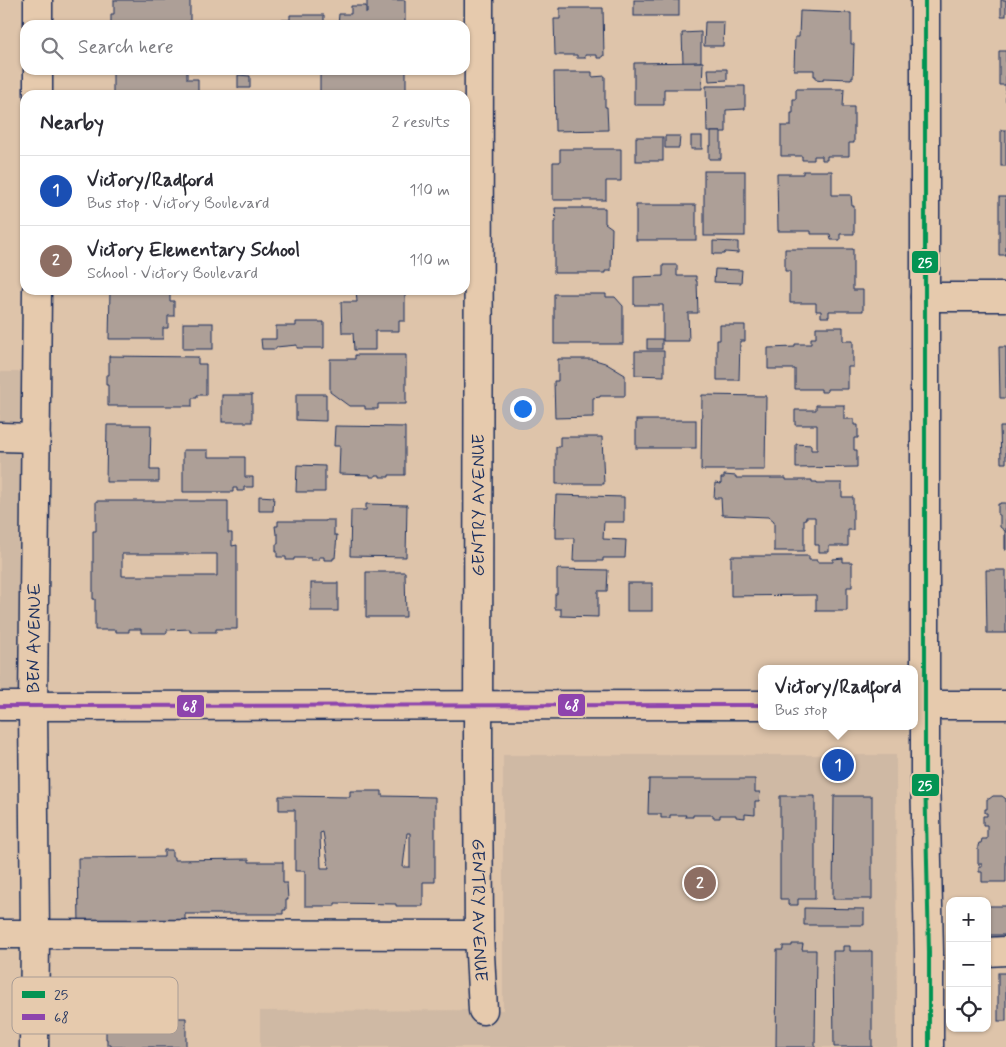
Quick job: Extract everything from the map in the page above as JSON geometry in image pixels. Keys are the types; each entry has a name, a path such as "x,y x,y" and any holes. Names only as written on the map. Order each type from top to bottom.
{"street":[{"path":"38,0 38,20"},
{"name":"GENTRY AVENUE","path":"479,0 478,705 479,935 483,1010"},
{"path":"925,0 925,297 920,705 939,952 929,1047"},
{"path":"38,75 38,90"},
{"name":"BEN AVENUE","path":"35,977 33,706 36,295"},
{"path":"925,297 1006,297"},
{"path":"0,437 36,438"},
{"path":"0,706 758,705"},
{"path":"920,705 1006,705"},
{"path":"0,934 479,935"},
{"path":"991,952 1006,951"},
{"name":"BEN AVENUE","path":"34,1034 34,1047"}],"shaded area":[{"path":"0,372 40,372 37,704 0,704"},
{"path":"503,755 896,755 897,1047 260,1047 260,1011 503,1010"}],"building":[{"path":"114,0 190,0 190,20 111,20 111,14 114,14"},
{"path":"367,0 405,0 405,20 338,20 339,14 351,14 351,6 366,6 367,13"},
{"path":"634,0 679,0 679,16 634,16"},
{"path":"1001,0 1006,0 1006,16 1001,16"},
{"path":"560,8 603,8 604,56 602,58 597,58 597,55 585,55 585,58 577,58 577,55 555,55 554,19 560,19"},
{"path":"800,11 851,13 851,44 854,44 853,78 823,78 823,80 816,79 814,70 794,70 795,37 799,37"},
{"path":"290,15 324,15 324,20 290,20"},
{"path":"705,22 724,22 723,46 704,46"},
{"path":"701,32 701,62 683,63 682,33"},
{"path":"999,51 1006,51 1006,85 999,85"},
{"path":"703,62 702,89 664,89 664,105 634,105 634,63"},
{"path":"708,69 727,69 727,80 709,81"},
{"path":"554,72 592,72 592,77 605,76 605,107 607,107 608,130 555,131"},
{"path":"113,75 187,75 187,79 198,79 198,90 113,90"},
{"path":"238,75 250,76 250,88 238,88"},
{"path":"320,75 406,75 406,90 320,90"},
{"path":"706,86 745,86 745,109 726,110 726,132 707,132"},
{"path":"796,89 844,89 843,107 854,107 854,143 849,143 849,156 827,156 827,160 822,160 822,156 814,156 814,160 802,160 802,156 781,156 781,126 791,126 791,113 793,113 793,99 796,99"},
{"path":"1001,130 1006,130 1006,166 1001,166"},
{"path":"711,132 721,132 721,159 709,159"},
{"path":"665,136 680,136 679,148 665,148"},
{"path":"691,136 702,136 702,149 691,149"},
{"path":"636,137 663,137 663,161 636,161"},
{"path":"560,149 621,149 621,181 606,181 606,200 553,200 553,162 560,162"},
{"path":"704,171 745,171 745,236 704,236"},
{"path":"803,171 832,171 832,195 851,195 852,206 854,206 854,234 840,234 840,240 831,240 830,234 811,234 811,231 778,231 777,174 803,174"},
{"path":"999,197 1006,197 1006,255 999,255"},
{"path":"636,205 696,205 696,240 636,240"},
{"path":"555,208 605,208 605,223 612,228 611,271 605,271 605,273 554,273"},
{"path":"713,241 738,242 738,253 725,252 724,254 713,254"},
{"path":"785,249 853,249 853,290 863,290 863,311 829,311 829,317 821,317 821,311 816,311 816,303 790,303 790,271 785,271"},
{"path":"663,265 677,265 677,276 696,276 698,313 688,313 689,341 663,341 663,305 634,305 634,277 663,276"},
{"path":"715,269 742,270 741,283 714,282"},
{"path":"554,294 606,294 606,297 615,297 623,306 623,344 554,344"},
{"path":"110,295 170,295 170,301 174,301 174,316 168,316 168,328 163,328 163,339 109,339"},
{"path":"356,295 405,295 405,321 399,321 399,331 375,331 375,350 354,350 353,333 342,333 341,302 357,302"},
{"path":"296,322 324,322 324,348 297,348 297,345 276,347 276,349 262,349 261,339 276,339 276,326 296,326"},
{"path":"183,323 213,323 213,349 183,349"},
{"path":"720,325 745,325 745,341 740,341 739,380 717,380 717,340 720,340"},
{"path":"816,327 843,327 843,341 853,341 853,367 848,367 848,389 827,389 827,392 821,392 821,389 795,389 795,369 768,369 768,348 795,347 795,344 811,344 811,338 816,338"},
{"path":"647,339 662,339 662,349 647,349"},
{"path":"999,347 1006,347 1006,398 1000,398"},
{"path":"635,351 664,351 664,376 635,375"},
{"path":"355,355 406,355 406,404 378,404 378,409 365,409 365,406 349,406 330,392 330,359 355,359"},
{"path":"109,356 198,357 198,364 206,364 206,395 197,395 197,398 192,398 192,406 108,406 106,375 109,375"},
{"path":"558,359 592,359 605,363 625,375 625,396 600,396 593,398 593,417 555,418 554,381 558,381"},
{"path":"296,394 326,394 326,421 296,420"},
{"path":"222,395 252,395 252,422 222,422"},
{"path":"702,395 766,396 765,470 701,470"},
{"path":"816,405 844,405 844,419 854,419 854,425 858,425 858,438 854,438 854,450 857,450 857,467 796,468 796,444 811,445 811,450 817,450 817,425 795,425 795,410 816,410"},
{"path":"636,420 696,420 696,448 636,448"},
{"path":"107,425 151,425 150,470 159,470 159,482 106,482"},
{"path":"335,426 405,427 405,475 380,477 380,475 375,475 375,477 370,477 370,475 339,474 340,446 334,446"},
{"path":"1000,427 1006,427 1006,463 1001,463"},
{"path":"560,437 602,437 604,484 556,484 556,447 560,447"},
{"path":"183,450 208,450 208,457 245,457 245,477 253,477 253,487 244,487 244,491 237,491 237,488 233,488 233,492 183,492"},
{"path":"297,465 325,466 325,492 296,492"},
{"path":"724,475 736,476 736,478 786,478 786,480 812,480 812,482 817,483 842,483 842,497 853,497 853,530 848,530 848,546 829,546 829,552 819,552 819,545 815,545 815,517 806,517 804,519 804,551 774,551 774,522 768,517 722,515 721,498 714,498 715,483 721,484 721,478 724,478"},
{"path":"556,495 624,497 624,522 604,522 603,539 626,540 625,558 603,558 603,561 573,561 574,538 556,538"},
{"path":"259,496 274,497 273,511 259,511"},
{"path":"96,501 228,501 228,533 232,533 232,546 237,545 237,629 216,629 216,632 190,632 190,629 167,630 167,633 141,633 141,629 129,629 129,632 95,630 93,531 96,531","holes":["122,554 217,554 217,576 122,576"]},
{"path":"1006,503 1006,550 1005,531 1000,527 1000,515 998,515 998,504"},
{"path":"366,504 407,505 406,557 350,556 351,510 366,510"},
{"path":"334,520 334,535 337,535 335,558 333,560 324,560 324,557 319,557 319,560 294,558 294,560 286,560 286,557 277,557 276,544 278,544 278,534 276,534 275,526 278,526 278,521"},
{"path":"731,556 809,556 809,560 817,560 817,562 833,562 833,559 843,558 843,562 852,562 852,587 847,587 847,611 816,611 816,595 731,596"},
{"path":"557,569 608,570 607,591 598,591 598,617 561,616 561,609 555,609"},
{"path":"986,570 1006,570 1006,633 987,633"},
{"path":"366,572 405,572 406,617 366,617"},
{"path":"311,583 338,583 338,611 311,611"},
{"path":"627,583 652,583 652,611 627,611"},
{"path":"649,779 755,779 755,792 760,792 759,801 755,801 755,815 745,814 745,818 736,817 736,815 720,815 720,818 713,818 713,815 685,817 686,815 670,815 670,818 661,818 661,814 648,814"},
{"path":"350,791 382,791 382,796 435,797 435,882 423,882 423,906 335,903 335,906 305,906 305,871 295,871 295,810 279,810 279,796 350,797","holes":["323,832 329,868 321,868 320,833","407,833 410,833 410,867 403,867"]},
{"path":"780,796 815,796 815,899 798,899 798,905 788,905 788,899 780,899"},
{"path":"834,796 872,796 872,899 833,899"},
{"path":"993,796 1002,796 1006,799 1006,882 982,882 982,872 979,872 979,867 982,867 982,864 978,864 978,846 982,839 987,839 987,825 983,825 983,816 987,816 985,809 987,809 987,799"},
{"path":"164,850 172,850 174,860 249,859 249,862 283,862 283,883 287,883 288,900 286,900 286,910 283,910 283,914 185,914 185,923 79,925 78,858 164,857"},
{"path":"991,906 1006,906 1006,935 991,935"},
{"path":"804,908 864,909 864,925 804,925"},
{"path":"792,944 803,944 802,950 816,950 815,1047 776,1047 777,950 783,950 783,946 792,946"},
{"path":"843,946 850,946 850,951 872,951 872,1047 834,1047 833,951 843,951"},
{"path":"998,973 1006,973 1006,1021 998,1021"},
{"path":"178,1018 186,1018 186,1047 111,1047 111,1045 107,1045 106,1034 178,1034"}],"transit line":[{"name":"25","path":"925,0 925,772 929,1047"},
{"name":"68","path":"0,706 758,705"}],"place":[{"name":"Victory/Radford","path":"838,765"},
{"name":"Victory Elementary School","path":"700,883"}]}
